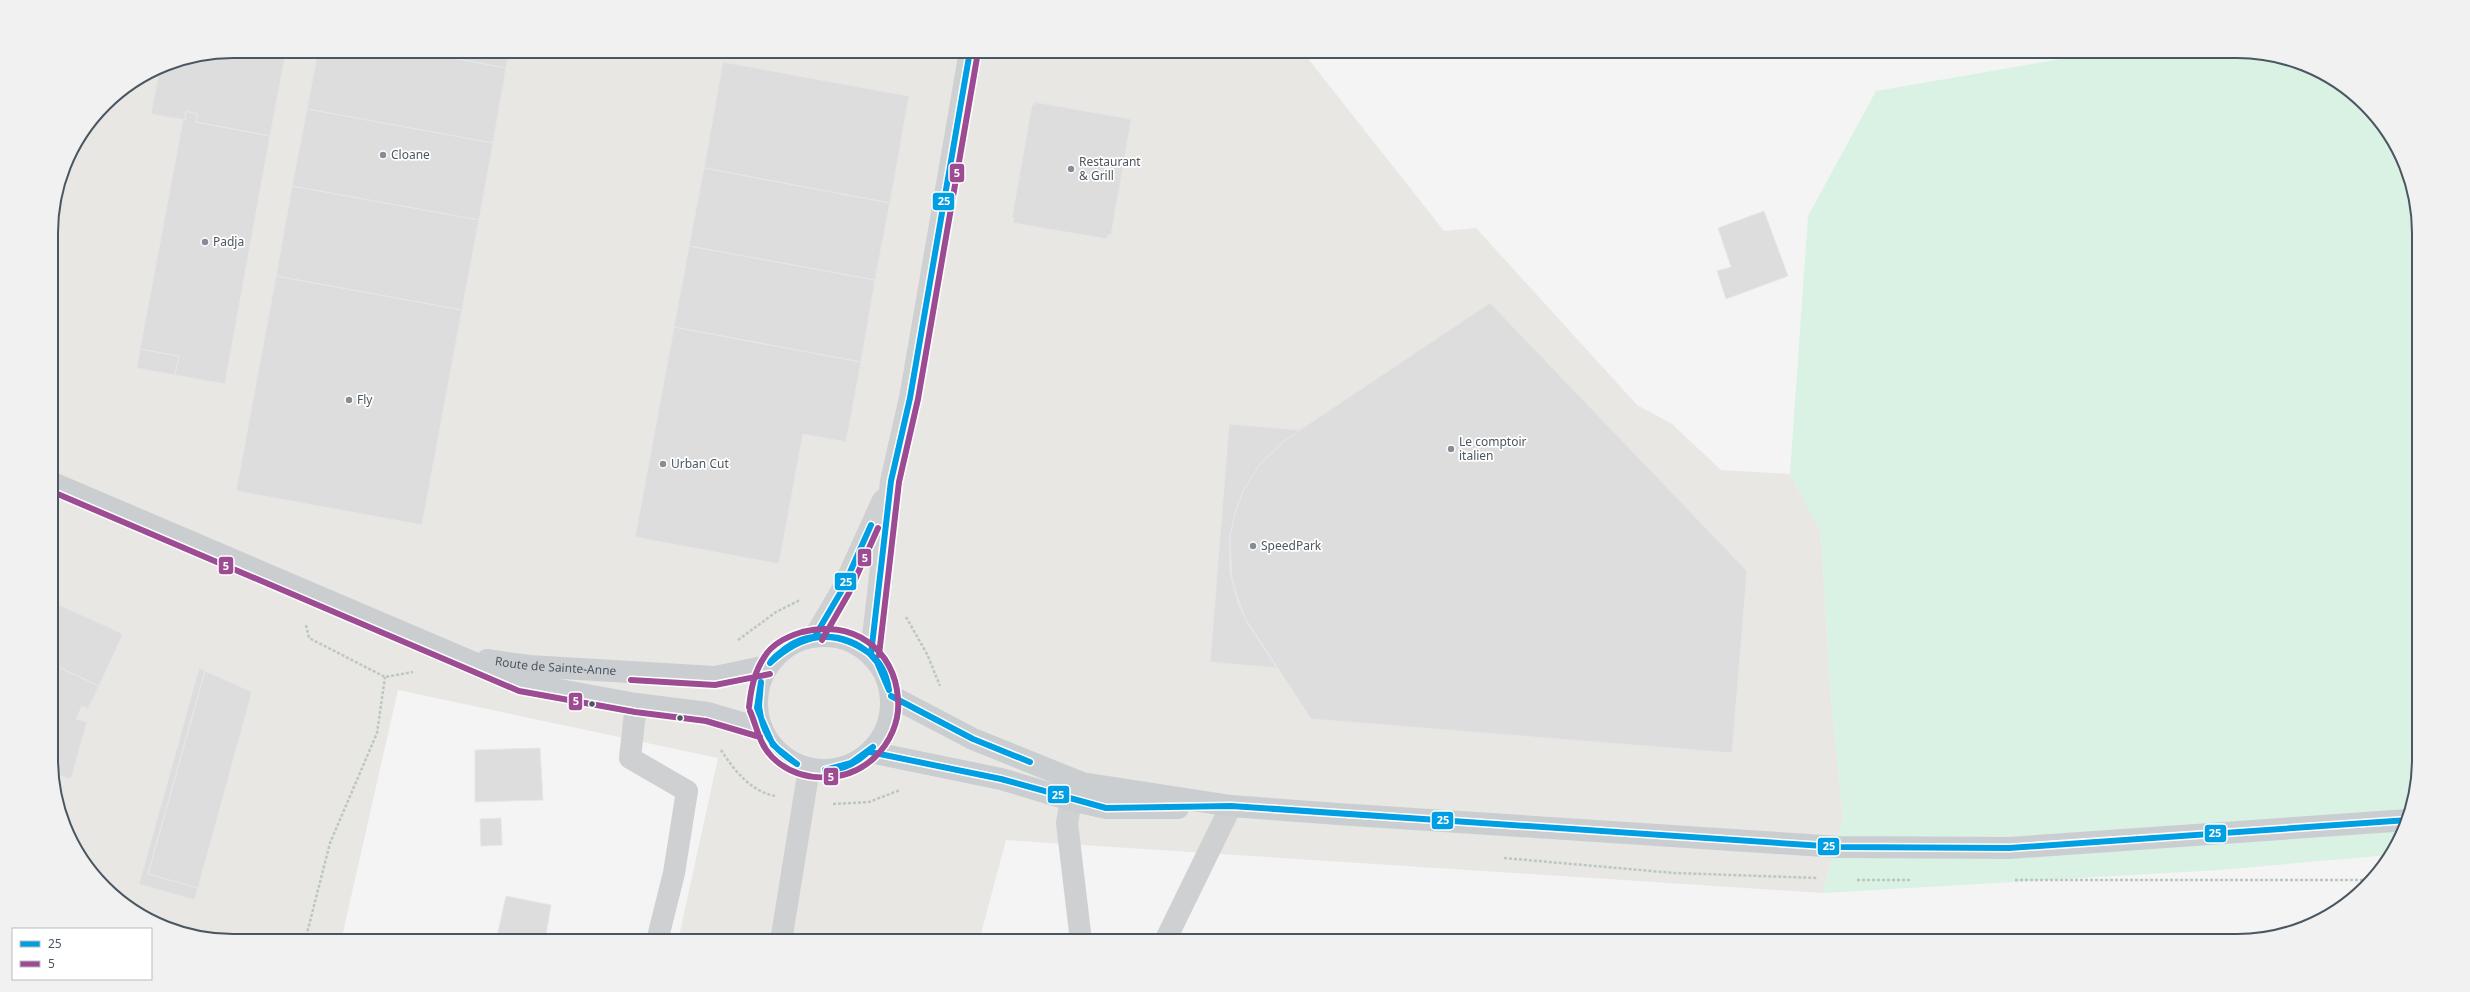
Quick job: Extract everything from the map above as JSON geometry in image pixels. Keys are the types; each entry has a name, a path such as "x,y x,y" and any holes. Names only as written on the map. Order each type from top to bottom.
{"main road":[{"name":"Route de Sainte-Anne","path":"58,485 462,656 521,683 636,704 708,713 762,729"},
{"path":"815,636 836,636 855,643 871,654 885,673 891,696 890,716 883,735 870,752 851,764 829,770 809,769 788,759 772,746 762,729 757,708 759,686 768,666 780,652 797,641 815,636"},
{"name":"Route de Sainte-Anne","path":"462,656 529,666 715,677 768,666"},
{"path":"891,696 972,739 1082,783 1231,806"},
{"path":"870,752 1001,779 1071,800 1106,808 1231,806 1839,847 2009,848 2401,820"}],"street":[{"path":"871,654 892,481 910,398 963,58"},
{"path":"815,636 842,590 892,481"},
{"path":"636,704 630,758 687,791 674,873 659,934"},
{"path":"782,934 809,769"},
{"path":"1071,800 1067,823 1080,934"},
{"path":"1168,934 1231,806"}],"path":[{"path":"737,641 742,635 776,612 802,598"},
{"path":"901,612 916,632 940,688"},
{"path":"307,934 330,843 377,733 385,677"},
{"path":"841,806 868,802 905,788"}],"shaded area":[{"path":"222,58 1308,58 1444,231 1476,228 1637,405 1672,424 1721,470 1790,474 1821,532 1830,686 1843,817 1823,893 1006,840 981,934 680,934 718,758 398,690 343,934 222,934 199,931 166,921 146,911 109,883 81,846 71,826 61,793 58,770 58,222 61,199 67,177 81,146 101,118 127,94 146,81 166,71 199,61"}],"green space":[{"path":"2067,58 2260,59 2293,67 2324,81 2361,109 2389,146 2403,177 2409,199 2412,222 2412,770 2409,793 2403,815 2389,846 2382,856 2219,870 1823,893 1843,817 1830,686 1821,532 1790,474 1808,216 1876,91"}],"building":[{"path":"285,58 270,136 196,122 197,114 186,111 185,120 151,114 159,75 166,71 210,59"},
{"path":"317,58 452,58 506,68 493,143 307,109"},
{"path":"452,58 508,58 506,68"},
{"path":"723,62 909,96 890,203 704,168"},
{"name":"Restaurant & Grill","path":"1034,102 1130,119 1131,121 1111,235 1108,235 1107,239 1013,223 1014,218 1012,217 1032,104 1034,105"},
{"path":"307,109 493,143 479,220 292,186"},
{"name":"Padja","path":"186,111 197,114 196,122 270,136 225,384 175,375 179,356 140,349 183,120 185,120"},
{"path":"704,168 890,203 875,280 689,246"},
{"path":"292,186 479,220 462,310 276,276"},
{"path":"1764,211 1788,276 1726,299 1717,271 1731,267 1718,228"},
{"path":"689,246 875,280 861,362 674,327"},
{"name":"Fly","path":"276,276 462,310 422,525 236,491"},
{"path":"1490,303 1747,571 1732,753 1311,719 1245,618 1232,580 1230,536 1235,513 1243,491 1260,464 1283,442 1300,430"},
{"path":"674,327 861,362 846,442 803,434 779,564 635,537"},
{"path":"140,349 179,356 175,375 137,368"},
{"path":"1229,424 1300,430 1283,442 1260,464 1243,491 1235,513 1230,536 1230,572 1238,603 1248,624 1277,668 1210,662"},
{"path":"58,604 123,634 99,686 58,667"},
{"path":"58,667 99,686 88,709 82,706 76,719 87,722 71,779 58,775"},
{"path":"199,668 205,671 148,874 198,888 195,900 139,884"},
{"path":"205,671 252,692 198,888 148,874"},
{"path":"540,748 543,800 475,802 475,750"},
{"path":"501,818 502,845 481,846 480,819"},
{"path":"506,896 551,905 546,934 498,934"}],"transit line":[{"name":"25","path":"871,654 891,481 910,398 969,58"},
{"name":"5","path":"879,655 899,482 918,399 977,58"},
{"name":"5","path":"58,494 519,691 635,712 706,721 760,737"},
{"name":"25","path":"815,636 842,590 871,525"},
{"name":"5","path":"822,640 849,593 878,528"},
{"name":"5","path":"749,707 752,687 756,674 768,651 772,647 792,636 802,632 820,629 837,630 853,634 867,642 879,652 889,665 895,681 898,699 896,723 885,746 863,767 850,773 837,776 809,776 795,772 783,766 772,757 764,747 750,711"},
{"name":"25","path":"770,663 777,655 791,645 814,637 825,636 849,641 869,653"},
{"name":"25","path":"770,663 782,653 794,646 806,640 818,637 830,637 843,640 856,645 869,653"},
{"name":"25","path":"869,653 883,670 889,690"},
{"name":"25","path":"869,653 877,662 889,690"},
{"name":"5","path":"631,680 715,685 770,674"},
{"name":"25","path":"761,682 759,706 761,718"},
{"name":"25","path":"761,682 757,708 761,718"},
{"name":"25","path":"891,696 973,739 1030,762"},
{"name":"25","path":"761,718 773,745 797,764"},
{"name":"25","path":"761,718 766,733 774,745 784,755 797,764"},
{"name":"25","path":"825,770 839,769 852,764 873,747"},
{"name":"25","path":"825,770 851,763 873,747"},
{"name":"25","path":"870,752 1001,779 1106,808 1231,806 1839,847 2009,848 2401,820"}],"place":[{"name":"Cloane","path":"383,155"},
{"name":"Restaurant & Grill","path":"1071,169"},
{"name":"Padja","path":"205,242"},
{"name":"Fly","path":"349,400"},
{"name":"Le comptoir italien","path":"1451,449"},
{"name":"Urban Cut","path":"663,464"},
{"name":"SpeedPark","path":"1253,546"}]}
